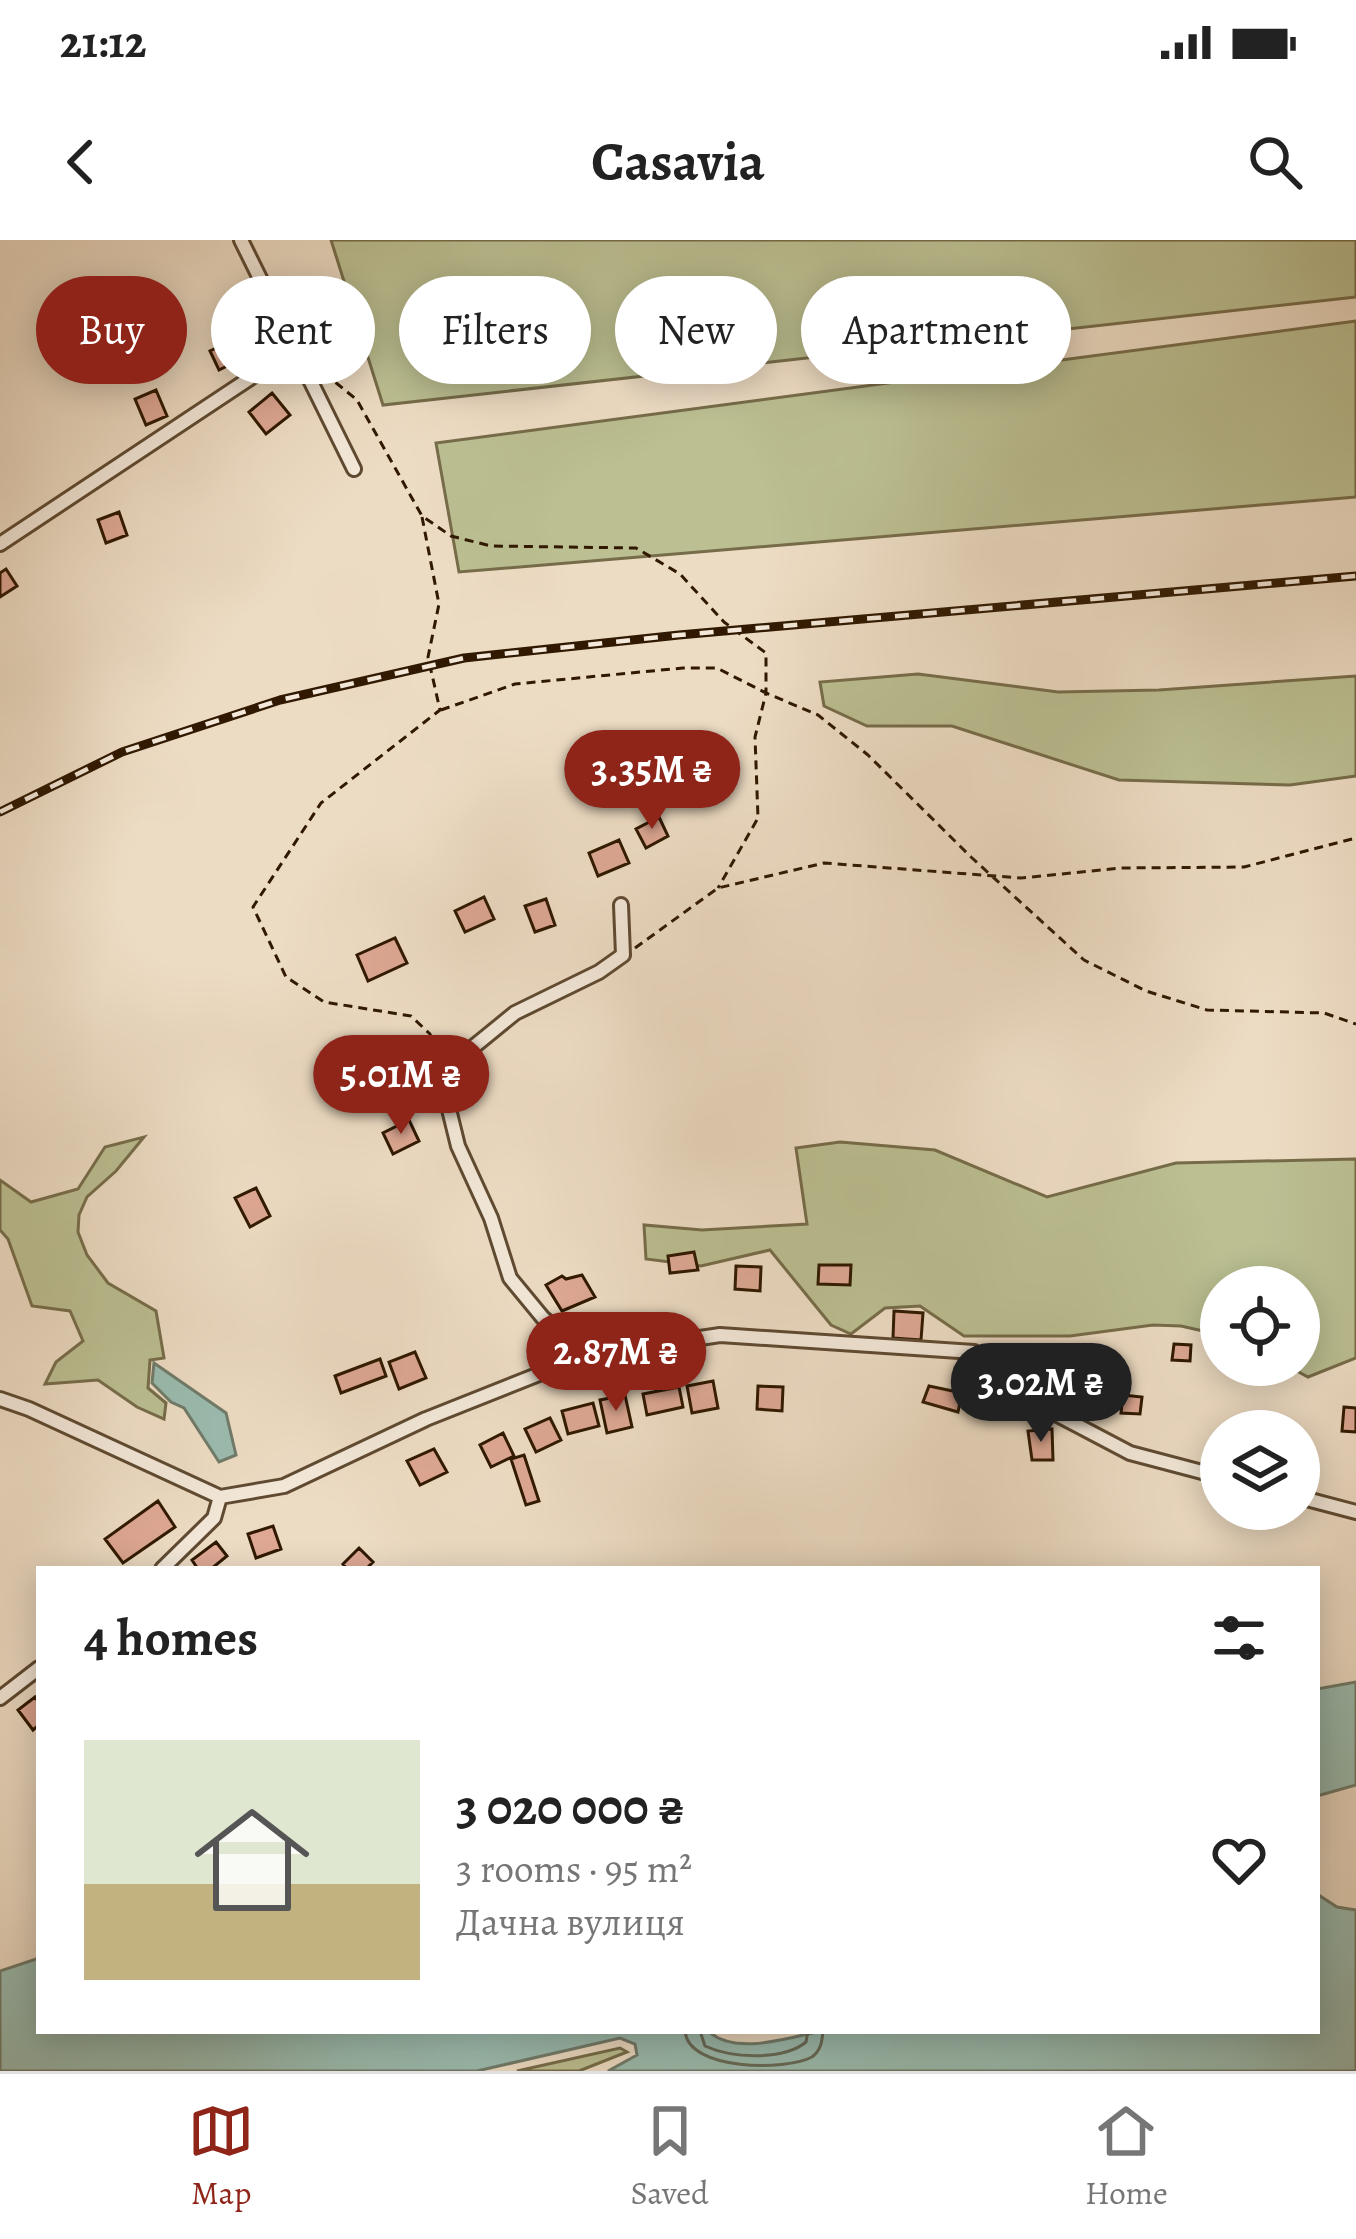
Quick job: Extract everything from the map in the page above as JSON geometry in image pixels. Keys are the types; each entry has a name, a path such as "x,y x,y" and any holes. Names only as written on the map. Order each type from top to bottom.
{"street":[{"path":"241,240 259,276"},
{"path":"0,544 241,384"},
{"path":"311,384 353,470"},
{"path":"587,1355 543,1318 510,1278 491,1218 458,1146 445,1093 461,1058 515,1013 623,956 621,904"},
{"path":"0,1399 220,1497 284,1486 426,1419 587,1355 720,1335 974,1352 1035,1403 1130,1453 1200,1471"},
{"path":"165,1566 214,1517 220,1497"},
{"path":"1320,1503 1356,1512"},
{"path":"0,1698 36,1670"}],"path":[{"path":"337,384 357,400 422,515 440,604 428,657 440,710"},
{"path":"422,515 451,536 490,546 635,548 680,574 724,622 766,653 766,693 755,736 758,818 718,888"},
{"path":"445,1093 430,1034 411,1016 324,1002 286,977 254,908 321,803 440,710 515,684 683,668 717,668 818,715 868,754 1084,960 1146,991 1207,1010 1324,1013 1356,1024"},
{"path":"623,956 718,888 824,863 1022,878 1121,868 1244,867 1356,838"}],"green space":[{"path":"331,240 1356,240 1356,297 1071,329 1071,276 801,276 801,359 777,361 777,276 615,276 615,379 591,382 591,276 399,276 399,384 572,384 383,405 375,380 375,276 342,276"},
{"path":"1356,321 1356,497 459,572 436,443 881,384 1071,384 1071,359"},
{"path":"918,674 1058,692 1356,676 1356,776 1290,785 1119,780 952,726 867,726 824,706 820,682"},
{"path":"144,1137 87,1197 78,1232 87,1255 108,1283 156,1311 164,1358 150,1360 148,1388 166,1403 164,1419 98,1380 45,1384 56,1362 83,1341 70,1311 32,1306 8,1239 0,1230 0,1180 31,1202 78,1189 105,1147"},
{"path":"840,1142 935,1150 1047,1197 1176,1163 1356,1159 1356,1358 1320,1372 1320,1266 1200,1266 1200,1330 1153,1325 1070,1336 964,1336 920,1306 885,1308 851,1334 831,1325 770,1250 701,1266 646,1259 644,1225 702,1230 807,1224 796,1148"},
{"path":"620,2048 627,2052 579,2071 517,2071"}],"water":[{"path":"154,1363 226,1413 236,1455 219,1462 184,1408 152,1383"},
{"path":"1356,1682 1356,1785 1320,1795 1320,1688"},
{"path":"1320,1896 1337,1907 1356,1910 1356,2071 608,2071 637,2055 635,2044 620,2038 477,2071 0,2071 0,1971 36,1959 36,2034 713,2034 732,2043 808,2034 1320,2034"}],"building":[{"path":"156,390 167,416 146,425 135,399"},
{"path":"272,393 290,415 266,434 249,412"},
{"path":"119,512 127,535 106,543 98,520"},
{"path":"6,569 17,586 0,597 0,573"},
{"path":"659,817 668,836 646,848 636,829"},
{"path":"619,840 629,863 598,876 589,853"},
{"path":"484,897 494,919 465,932 455,911"},
{"path":"546,899 555,925 535,932 525,906"},
{"path":"395,938 407,963 368,981 357,955"},
{"path":"409,1120 419,1141 393,1154 383,1133"},
{"path":"256,1188 270,1216 250,1227 235,1198"},
{"path":"694,1252 698,1270 670,1273 668,1256"},
{"path":"819,1265 851,1265 850,1285 818,1284"},
{"path":"736,1266 761,1267 760,1291 735,1289"},
{"path":"582,1275 595,1297 562,1311 546,1285 562,1276"},
{"path":"894,1311 923,1313 921,1340 893,1338"},
{"path":"1174,1344 1191,1345 1190,1361 1172,1360"},
{"path":"1037,1346 1065,1348 1064,1375 1035,1373"},
{"path":"415,1352 426,1378 399,1389 389,1362"},
{"path":"380,1359 386,1376 341,1393 335,1376"},
{"path":"713,1381 718,1408 692,1413 687,1386"},
{"path":"758,1386 783,1387 782,1411 757,1409"},
{"path":"929,1386 962,1393 958,1412 923,1402"},
{"path":"679,1387 683,1407 647,1415 643,1394"},
{"path":"625,1395 632,1427 607,1433 600,1400"},
{"path":"1123,1395 1142,1397 1140,1414 1121,1413"},
{"path":"593,1403 599,1426 568,1434 562,1411"},
{"path":"1344,1407 1356,1408 1356,1432 1342,1431"},
{"path":"550,1418 561,1440 536,1452 525,1429"},
{"path":"1052,1429 1053,1460 1032,1460 1028,1431"},
{"path":"503,1433 514,1456 491,1467 480,1445"},
{"path":"434,1449 447,1472 420,1485 407,1461"},
{"path":"524,1455 539,1501 526,1505 511,1459"},
{"path":"158,1501 175,1527 123,1563 105,1539"},
{"path":"273,1526 281,1549 256,1558 248,1534"},
{"path":"216,1542 227,1556 215,1566 196,1566 192,1560"},
{"path":"359,1548 373,1562 369,1566 343,1564"},
{"path":"35,1697 36,1728 33,1730 18,1710"}],"railway":[{"path":"0,812 122,752 280,700 464,658 1356,576"}]}
